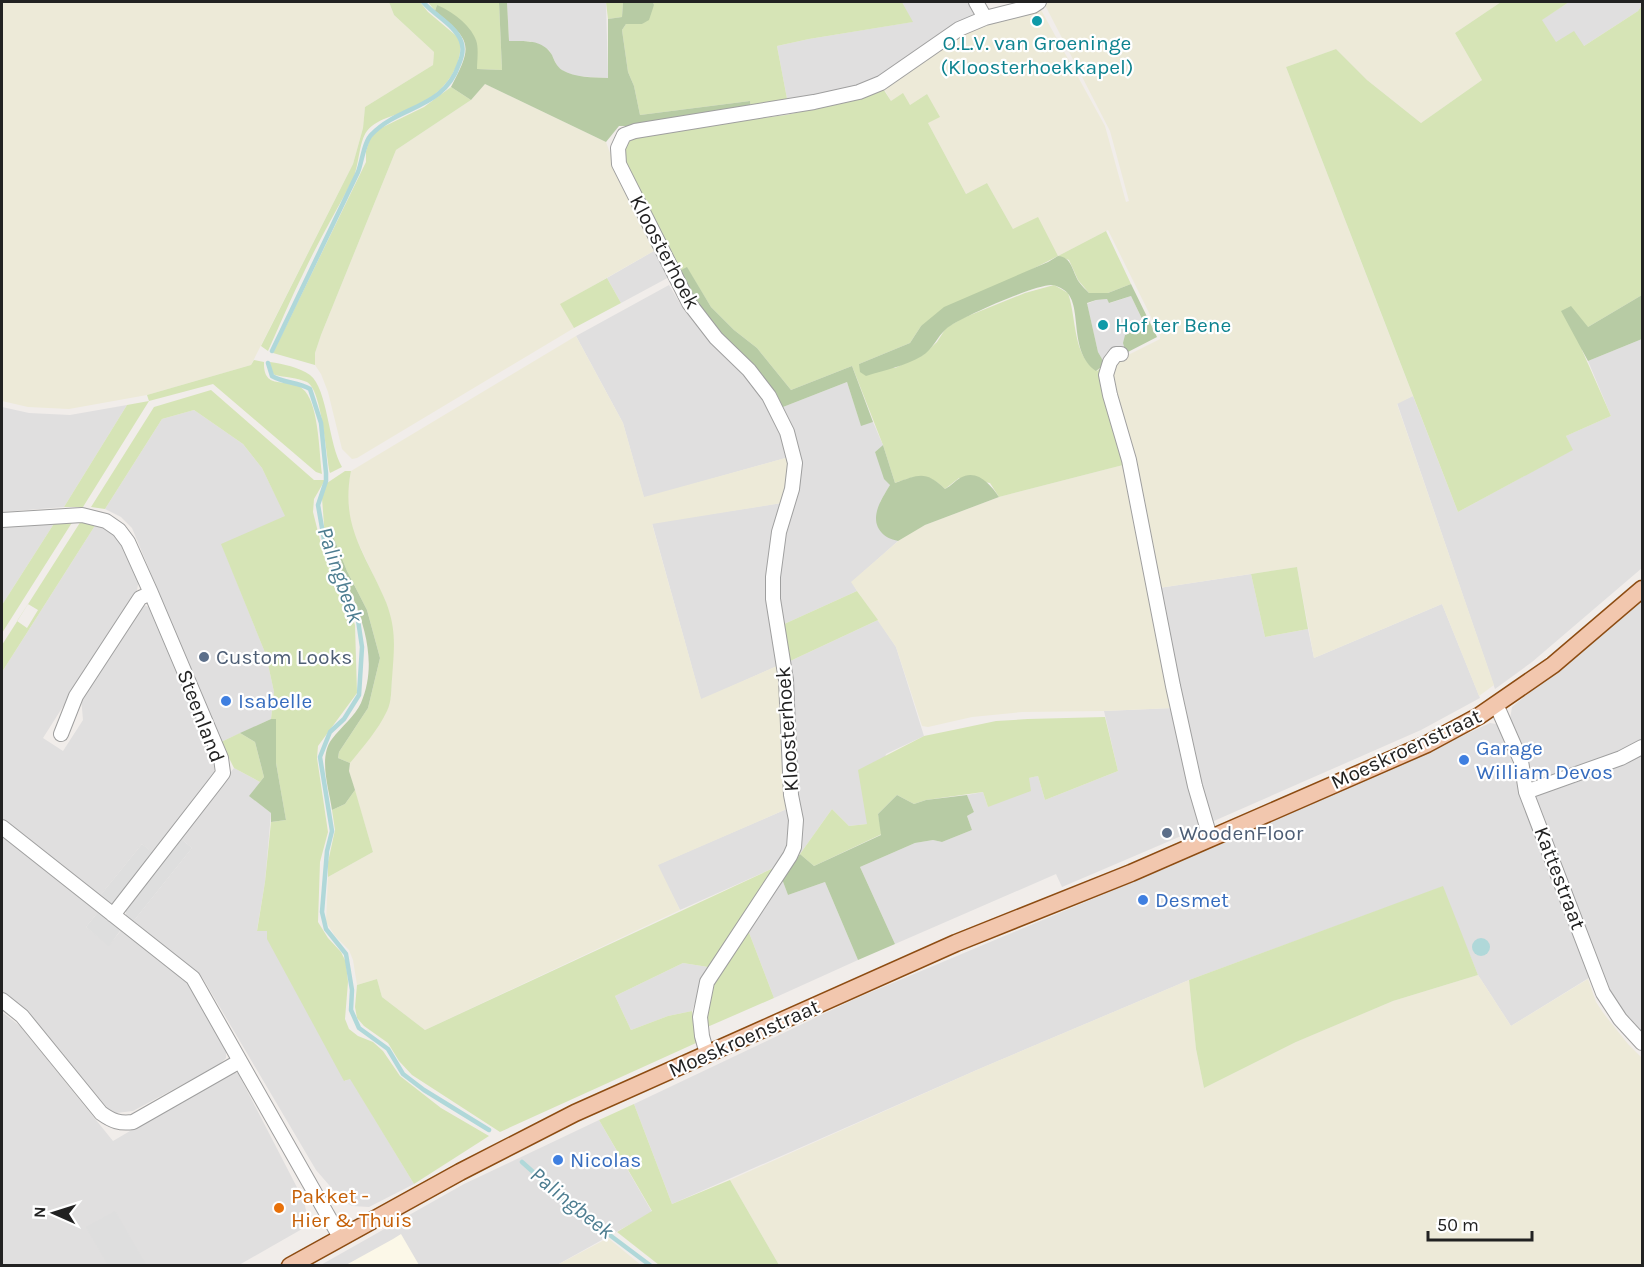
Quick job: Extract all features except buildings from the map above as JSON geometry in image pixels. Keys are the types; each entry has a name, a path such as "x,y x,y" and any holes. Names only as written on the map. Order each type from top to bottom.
{"main road":[{"name":"Moeskroenstraat","path":"290,1266 518,1141 575,1113 956,943 1131,873 1461,727 1553,665 1642,589"}],"street":[{"path":"976,2 985,18"},
{"name":"Kloosterhoek","path":"707,1054 699,1017 707,982 790,856 796,834 791,795 786,680 773,599 773,577 779,532 792,489 795,463 787,432 769,396 749,370 716,338 688,303 619,164 618,148 624,135 635,131 814,102 859,92 881,83 959,29 985,18 1033,6 1039,2"},
{"path":"1121,354 1116,354 1110,362 1106,375 1129,460 1173,686 1195,786 1210,837"},
{"name":"Steenland","path":"2,520 82,515 106,521 119,530 128,542 151,593 221,758 223,773 113,915"},
{"path":"61,734 76,696 140,598 151,593"},
{"name":"Kattestraat","path":"1496,704 1521,761 1526,792 1603,993 1620,1019 1642,1043"},
{"path":"1526,792 1592,769 1642,747"},
{"path":"2,827 193,978 340,1237"},
{"path":"2,1000 22,1016 101,1113 122,1124 133,1122 240,1060"}],"shaded area":[{"path":"2,2 389,2 394,15 434,52 433,65 365,107 363,128 353,164 251,365 147,395 69,409 28,407 2,401"},
{"path":"507,2 606,2 608,78 575,76 559,69 549,50 530,41 509,41"},
{"path":"902,2 981,2 986,10 860,89 788,104 777,46 912,22"},
{"path":"1049,2 1501,2 1455,33 1482,80 1421,123 1367,80 1336,49 1286,67 1413,396 1397,404 1494,685 1479,696 1442,604 1314,658 1297,567 1159,588 1110,383 1116,361 1160,339 1160,335 1108,230 1058,256 1013,229 987,183 966,194 928,123 927,94 910,105 891,101 883,87 952,38 980,24 1040,8 1105,126 1126,202 1129,201 1110,131 1045,5"},
{"path":"1569,2 1642,2 1642,5 1638,11 1584,46 1556,43 1541,20"},
{"path":"485,84 606,142 617,172 659,248 561,304 574,328 352,459 342,449 328,392 315,365 315,353 321,335 396,150 471,100"},
{"path":"659,248 673,275 621,303 607,278"},
{"path":"669,285 684,310 750,378 783,433 789,457 644,498 623,423 576,336"},
{"path":"1131,296 1145,325 1125,335 1124,349 1106,353 1108,360 1105,364 1098,352 1087,304 1107,299 1110,303"},
{"path":"576,336 623,423 644,497 789,457 790,466 782,503 652,524 701,699 777,666 782,701 789,808 658,865 680,910 425,1030 382,997 377,979 357,985 349,950 335,936 326,922 328,877 373,852 349,771 350,763 391,698 392,676 386,602 354,534 348,515 348,488 351,471"},
{"path":"1642,339 1642,568 1532,662 1495,689 1397,403 1413,396 1458,512 1572,450 1566,436 1611,416 1588,361"},
{"path":"847,382 861,425 873,422 883,445 875,452 890,485 880,502 884,535 898,541 852,582 857,591 782,625 777,581 789,424 783,407"},
{"path":"127,405 64,507 2,512 2,407 29,413 70,415"},
{"path":"194,410 243,444 262,468 286,517 222,545 266,655 274,692 271,719 221,742 132,528 121,517 105,509 162,419"},
{"path":"1127,464 1173,708 1022,712 972,717 928,727 922,726 896,647 851,582 904,536 925,525 999,497"},
{"path":"782,503 770,613 777,666 701,700 652,523"},
{"path":"55,522 2,605 2,525"},
{"path":"96,524 106,527 122,541 139,579 137,590 43,738 63,751 83,720 81,697 144,605 151,608 215,762 214,773 205,789 154,854 142,844 99,897 2,820 2,672"},
{"path":"1251,574 1265,637 1308,629 1314,658 1442,604 1480,698 1421,730 1207,824 1159,588"},
{"path":"1642,599 1642,742 1619,755 1530,787 1510,719 1512,707"},
{"path":"878,620 896,647 924,736 886,754 867,824 849,826 832,809 800,854 801,824 796,795 788,662"},
{"path":"1173,708 1200,828 1062,887 1056,874 895,944 860,867 915,843 933,840 942,842 972,830 967,816 974,812 967,795 983,792 988,807 1029,778 1038,776 1045,800 1118,771 1104,711"},
{"path":"1490,723 1496,724 1501,732 1592,976 1511,1026 1478,975 1442,887 1189,980 979,1069 672,1204 634,1104 857,998 1178,863"},
{"path":"1642,751 1642,1035 1612,997 1533,794"},
{"path":"234,768 260,782 250,796 271,813 265,882 257,930 267,931 345,1081 350,1078 414,1184 369,1207 352,1206 342,1200 316,1170 202,977 132,923 192,848 180,838"},
{"path":"789,808 793,835 780,865 680,910 657,865"},
{"path":"2,834 99,911 86,927 109,945 123,928 185,977 226,1050 226,1058 219,1065 133,1111 116,1113 108,1110 29,1013 2,992"},
{"path":"180,838 192,848 132,923 126,916 126,909 116,903 109,904 99,897 142,844 163,861"},
{"path":"782,879 788,895 825,882 858,960 774,998 748,930"},
{"path":"103,906 125,924 109,946 86,927"},
{"path":"683,963 708,967 692,1011 668,1016 631,1030 615,996"},
{"path":"1478,975 1511,1026 1588,979 1596,1002 1604,1014 1642,1058 1642,1265 779,1265 730,1180 979,1069 1189,980 1196,1049 1204,1088 1298,1041 1393,1001"},
{"path":"2,1012 20,1026 113,1141 230,1072 238,1073 304,1201 309,1225 239,1265 2,1265"},
{"path":"599,1120 652,1212 557,1265 319,1266 464,1184"},
{"path":"115,1211 146,1265 108,1265 86,1227"},
{"path":"401,1234 419,1265 346,1265 393,1239"},
{"path":"608,1238 641,1265 557,1265"}],"green space":[{"path":"389,2 420,2 428,12 460,39 458,60 449,79 434,95 410,110 377,122 364,135 353,179 310,260 268,351 261,346 353,164 363,128 365,107 433,65 434,52 394,15"},
{"path":"428,2 499,2 502,70 477,69 476,40 437,5 435,11"},
{"path":"499,2 507,2 509,41 533,42 544,46 559,67 567,73 584,77 608,78 608,19 622,17 623,2 653,2 649,20 642,24 626,24 622,30 628,72 634,86 640,115 750,101 751,109 639,126 619,126 606,142 485,84 471,100 451,87 463,62 465,44 456,30 435,11 437,5 454,14 473,34 478,51 477,69 502,70"},
{"path":"606,2 623,2 622,17 608,19"},
{"path":"653,2 902,2 913,22 777,46 788,104 751,109 750,101 640,115 634,86 628,72 622,30 626,24 642,24 654,5"},
{"path":"1501,2 1569,2 1542,20 1556,42 1574,31 1584,46 1638,11 1642,5 1642,295 1588,327 1582,350 1611,416 1566,436 1573,450 1458,512 1286,67 1336,49 1367,80 1421,123 1482,80 1455,33"},
{"path":"451,87 471,100 396,150 321,335 315,353 315,365 273,353 366,162 366,151 371,136 381,128 424,107"},
{"path":"882,87 891,101 903,93 910,105 927,94 940,117 928,123 966,194 987,183 1013,229 1038,217 1058,256 921,326 910,343 859,364 895,368 923,355 937,342 946,328 963,318 1025,293 1054,285 1068,293 1076,336 1083,356 1097,371 1105,364 1127,464 999,497 990,483 959,478 945,489 927,477 909,478 895,483 883,445 852,366 791,390 757,348 734,330 711,307 687,268 679,271 626,166 623,148 634,137 675,129 786,115 848,101"},
{"path":"1106,231 1131,284 1108,293 1089,293 1078,280 1069,260 1058,256"},
{"path":"1058,256 1069,262 1079,282 1089,293 1108,293 1131,284 1157,337 1126,353 1123,343 1125,335 1145,325 1131,296 1109,303 1107,299 1087,303 1098,352 1105,364 1096,371 1087,362 1082,352 1070,296 1056,286 1042,286 980,310 953,324 943,332 926,353 915,359 866,376 860,372 859,364 910,343 921,326 944,307"},
{"path":"687,267 711,307 734,330 757,348 791,390 852,366 873,422 861,426 847,382 783,407 719,333 694,300 679,271"},
{"path":"607,278 621,303 574,328 560,304"},
{"path":"1642,295 1642,339 1588,361 1561,311 1571,306 1588,327"},
{"path":"254,360 264,362 268,378 299,386 310,399 316,419 322,474 316,472 213,384 149,401 147,395 251,365"},
{"path":"270,362 301,370 316,382 321,392 337,457 342,467 330,473 323,424 312,387 307,382 275,375 272,373"},
{"path":"211,390 314,480 325,480 314,499 313,512 323,552 341,588 355,625 357,693 318,746 317,758 328,832 320,862 318,922 346,962 348,982 345,1019 349,1029 358,1036 373,1042 383,1051 400,1076 441,1108 489,1136 414,1184 350,1079 344,1081 267,939 267,931 257,931 271,822 286,820 276,763 275,719 271,719 274,692 266,655 221,544 285,516 262,468 243,444 194,410 162,419 105,509 91,507 154,407"},
{"path":"149,401 83,507 64,507 127,405"},
{"path":"883,445 895,483 921,476 932,479 945,489 960,478 972,475 988,483 999,497 925,525 898,541 889,538 884,535 876,523 877,510 890,485 884,479 875,452"},
{"path":"345,471 351,471 349,508 352,524 363,554 386,602 394,640 389,707 375,732 350,763 338,758 339,752 368,708 380,658 367,610 347,571 333,536 325,538 322,498 327,483"},
{"path":"73,521 2,633 2,605 55,522"},
{"path":"81,521 96,524 2,672 2,645 17,621 27,628 38,610 28,604"},
{"path":"333,536 347,571 367,610 380,658 368,708 339,752 338,758 350,763 349,771 355,790 345,804 332,810 325,764 328,746 361,703 367,682 369,660 361,618 325,538"},
{"path":"1297,567 1308,629 1265,637 1251,574"},
{"path":"857,591 878,620 788,662 782,625"},
{"path":"1105,717 1118,771 1045,800 1038,776 1029,778 1031,791 988,807 983,792 926,800 914,804 897,795 878,814 882,834 814,866 800,854 832,809 849,826 867,824 858,770 924,736 996,721"},
{"path":"271,719 276,719 276,763 286,820 271,822 271,813 249,796 264,777 255,742 240,733"},
{"path":"240,733 255,742 264,777 260,782 234,768 221,742"},
{"path":"355,790 373,852 328,877 328,862 335,830 332,810 345,804"},
{"path":"897,795 914,804 926,800 967,795 974,812 967,816 972,830 942,842 933,840 915,843 860,867 895,944 858,960 825,882 788,895 782,879 800,854 814,866 881,835 878,814"},
{"path":"780,865 708,967 683,963 615,996 631,1030 668,1016 692,1011 696,1043 500,1132 412,1075 399,1061 388,1043 364,1026 357,1018 355,1007 357,985 377,979 382,997 425,1030"},
{"path":"1443,886 1478,975 1393,1001 1296,1042 1204,1088 1196,1049 1189,980"},
{"path":"748,930 774,998 705,1028 708,996 718,975"},
{"path":"634,1104 672,1204 730,1180 779,1265 659,1265 617,1232 652,1211 599,1120"}],"water":[{"path":"1477,938 1485,938 1490,943 1488,954 1477,956 1472,951 1472,943"}],"waterway":[{"path":"272,351 358,172 369,137 395,117 443,90 452,79 459,64 462,44 458,35 423,2"},
{"name":"Palingbeek","path":"268,363 272,376 310,389 321,423 326,473 326,481 318,505 325,545 358,620 362,647 359,695 344,719 330,732 320,757 332,831 327,851 322,912 326,929 346,954 352,990 351,1010 359,1028 388,1049 403,1074 424,1090 489,1130"},
{"name":"Palingbeek","path":"522,1162 571,1206 651,1266"}],"place":[{"name":"O.L.V. van Groeninge (Kloosterhoekkapel)","path":"1037,21"},
{"name":"Hof ter Bene","path":"1103,325"},
{"name":"Custom Looks","path":"204,657"},
{"name":"Isabelle","path":"226,701"},
{"name":"Garage William Devos","path":"1464,760"},
{"name":"WoodenFloor","path":"1167,833"},
{"name":"Desmet","path":"1143,900"},
{"name":"Nicolas","path":"558,1160"},
{"name":"Pakket - Hier & Thuis","path":"279,1208"}]}
